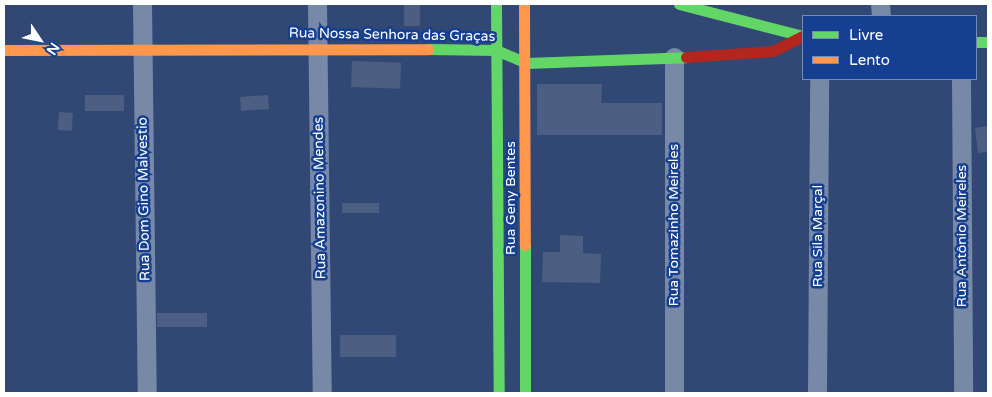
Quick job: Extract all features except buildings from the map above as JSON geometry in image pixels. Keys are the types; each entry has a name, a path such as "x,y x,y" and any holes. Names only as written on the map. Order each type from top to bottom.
{"street":[{"name":"Rua Dom Gino Malvestio","path":"142,4 147,393"},
{"name":"Rua Amazonino Mendes","path":"316,4 322,393"},
{"name":"Rua Geny Bentes","path":"496,4 499,393"},
{"name":"Rua Geny Bentes","path":"524,4 526,63 525,393"},
{"path":"679,4 802,36"},
{"name":"Rua Nossa Senhora das Graças","path":"4,50 318,48 496,50 526,63 773,52 802,37"},
{"name":"Rua Tomazinho Meireles","path":"674,57 674,393"},
{"name":"Rua Sila Marçal","path":"817,393 819,80"},
{"name":"Rua Antônio Meireles","path":"961,80 963,393"}],"traffic: fast":[{"path":"496,4 499,393"},
{"path":"679,4 802,36"},
{"path":"977,42 988,42"},
{"path":"428,49 496,50 526,63 686,57"},
{"path":"525,245 525,393"}],"traffic: slow":[{"path":"524,4 525,245"},
{"path":"4,50 428,49"}],"traffic: jam":[{"path":"686,57 773,51 802,36"}]}
